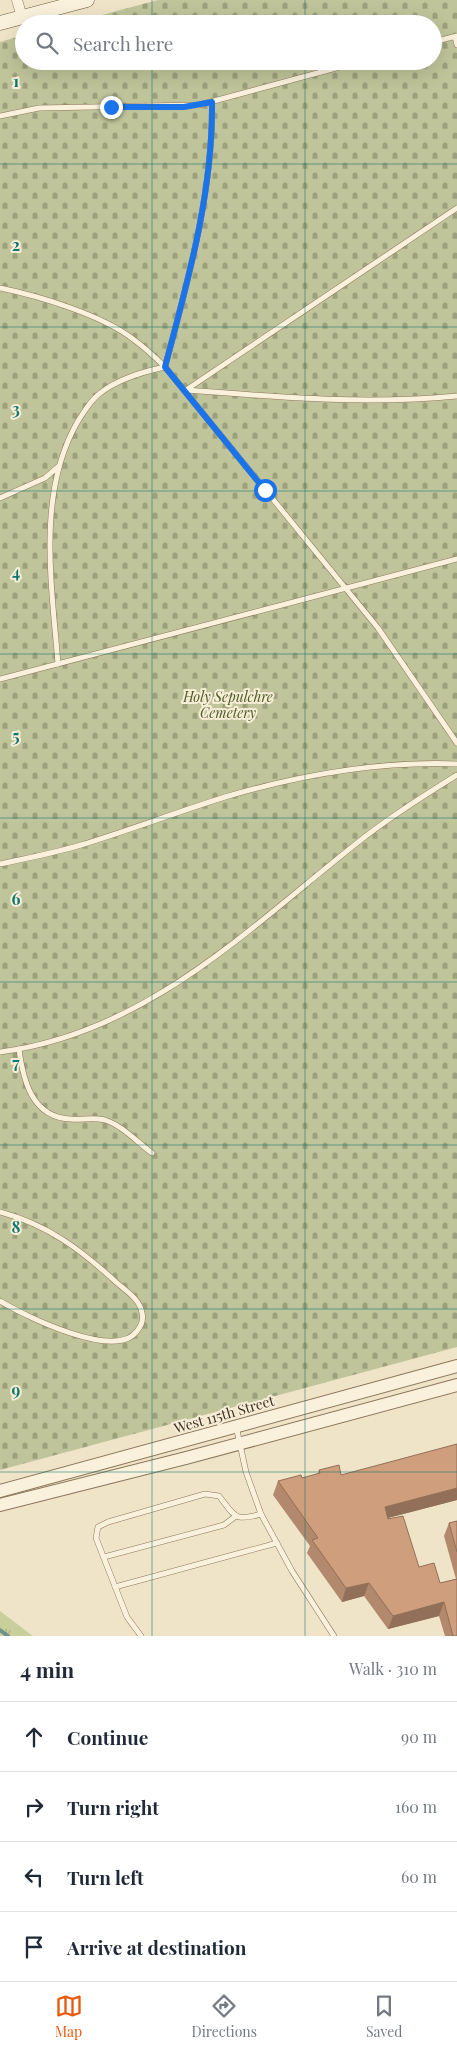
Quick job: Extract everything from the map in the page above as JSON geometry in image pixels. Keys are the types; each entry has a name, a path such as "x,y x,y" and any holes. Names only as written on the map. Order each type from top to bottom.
{"main road":[{"path":"30,15 87,0"},
{"path":"0,23 15,19"}],"street":[{"path":"17,0 21,15"},
{"name":"West 115th Street","path":"0,1491 457,1366"},
{"path":"0,1505 240,1444 457,1385"}],"lane":[{"path":"442,40 456,36 457,45"},
{"path":"0,116 39,108 184,107 212,102 329,70"},
{"path":"165,367 193,262 205,203 212,131 212,102"},
{"path":"186,390 457,208"},
{"path":"0,288 50,301 114,327 133,338 165,367 186,390 346,588 400,659 457,744"},
{"path":"58,664 52,594 51,539 53,508 60,466 75,427 88,405 98,394 123,380 165,367"},
{"path":"186,390 344,401 407,400 457,396"},
{"path":"0,498 45,478 60,466"},
{"path":"0,679 457,559"},
{"path":"0,864 81,845 227,797 282,783 374,766 457,764"},
{"path":"0,1052 19,1050 64,1038 104,1023 140,1006 187,978 235,942 365,837 457,775"},
{"path":"19,1050 22,1074 27,1087 41,1108 69,1120 88,1118 103,1120 117,1126 152,1153"},
{"path":"0,1212 19,1217 51,1231 88,1257 136,1300 142,1314 142,1324 134,1336 128,1340 121,1342 94,1339 44,1324 0,1301"},
{"path":"236,1426 246,1472 261,1514 309,1600 334,1636"},
{"path":"141,1636 127,1618 96,1538 98,1527 108,1522 205,1494 219,1496 236,1516 244,1519 261,1514"},
{"path":"104,1557 224,1525 236,1516"},
{"path":"115,1587 277,1543"}],"green space":[{"name":"Holy Sepulchre Cemetery","path":"158,0 457,0 457,1347 0,1470 0,42 15,38 15,70 442,70 442,15 102,15"},
{"path":"0,1611 33,1636 0,1636"}],"building":[{"path":"457,1444 457,1488 385,1507 388,1519 403,1516 419,1567 434,1563 440,1583 457,1579 457,1636 453,1636 444,1602 393,1616 369,1583 346,1588 312,1540 318,1538 278,1481 301,1475 302,1478 320,1473 319,1470 339,1465 341,1475"},
{"path":"457,1521 457,1552 449,1523"}],"waterway":[{"path":"0,1630 8,1636"}],"route":[{"path":"111,107 184,107 212,102 210,160 205,203 193,262 165,367 186,390 265,490"}]}
